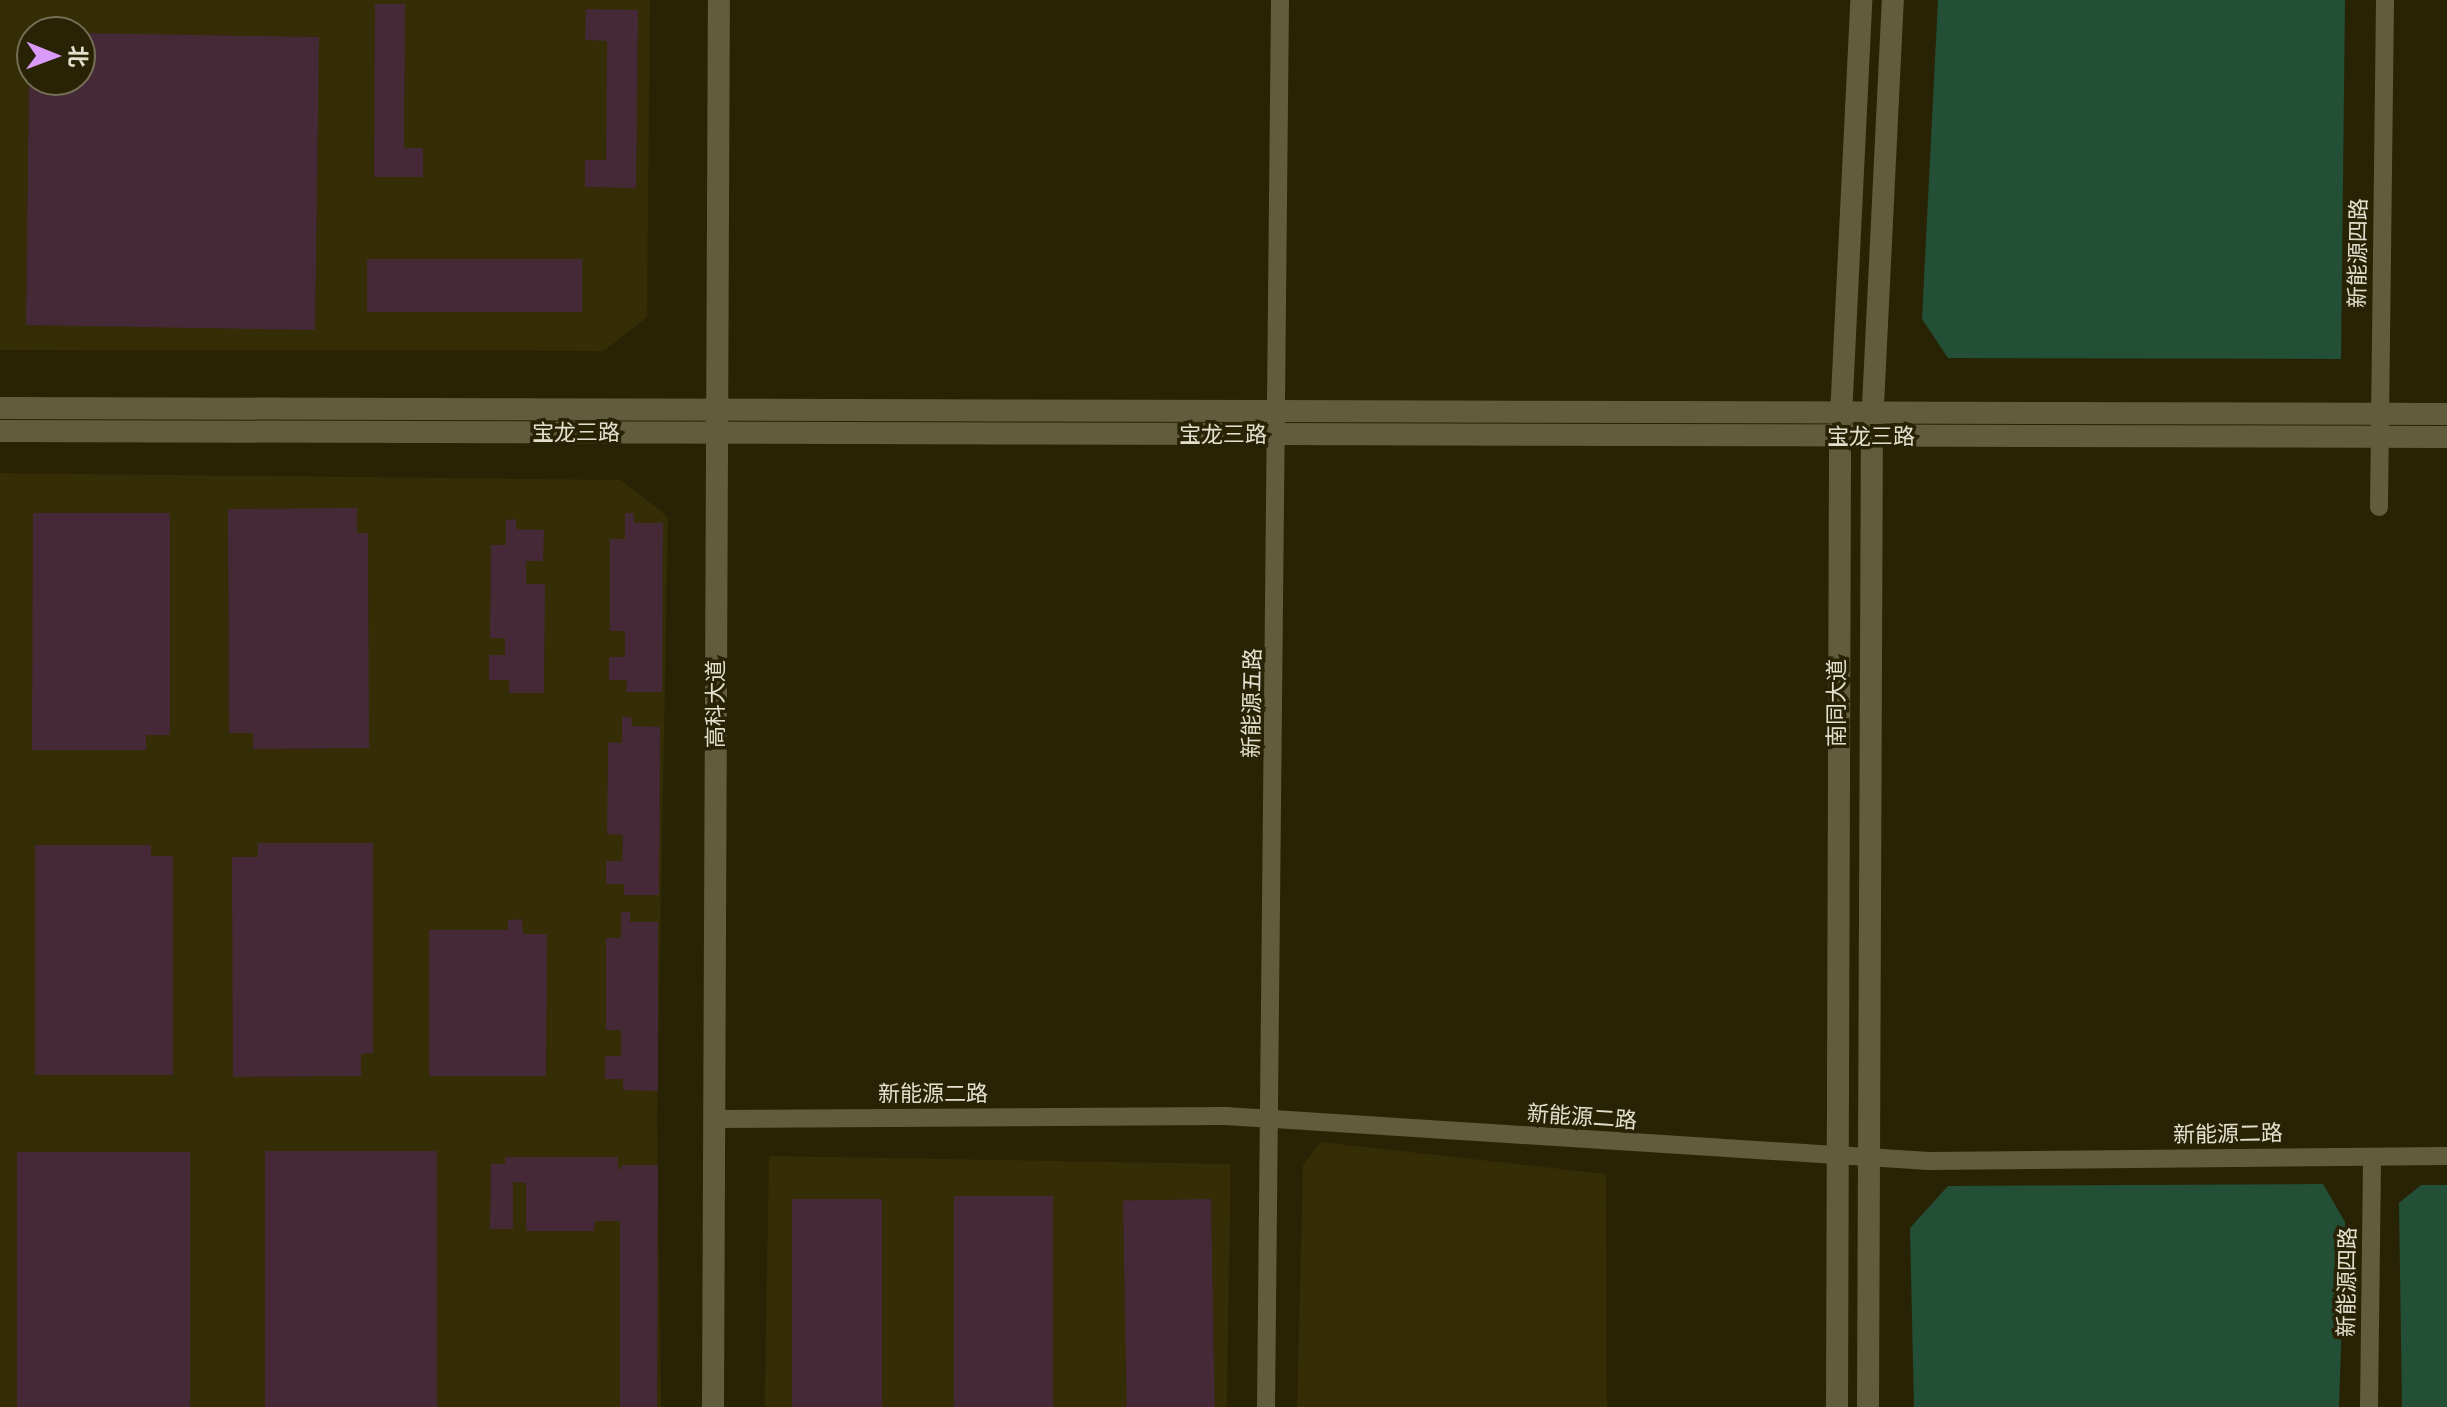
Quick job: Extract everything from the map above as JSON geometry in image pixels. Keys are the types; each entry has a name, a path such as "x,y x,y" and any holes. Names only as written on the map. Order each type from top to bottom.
{"street":[{"name":"高科大道","path":"713,1407 719,0"},
{"name":"新能源五路","path":"1266,1407 1279,435 1280,0"},
{"name":"南同大道","path":"1837,1407 1834,1157 1840,411 1861,0"},
{"name":"南同大道","path":"1868,1407 1873,412 1893,0"},
{"name":"新能源四路","path":"2379,507 2385,0"},
{"name":"宝龙三路","path":"0,408 2447,414"},
{"name":"宝龙三路","path":"0,431 2447,437"},
{"name":"新能源二路","path":"714,1119 1270,1119 1869,1159 2447,1156"},
{"name":"新能源四路","path":"2369,1407 2372,1157"}],"shaded area":[{"path":"0,0 650,0 647,317 604,351 0,350"},
{"path":"0,473 621,480 668,517 657,1117 661,1407 0,1407"},
{"path":"1320,1142 1606,1174 1607,1407 1297,1407 1303,1165"},
{"path":"769,1156 1231,1164 1227,1407 765,1407"}],"green space":[{"path":"1938,0 2345,0 2341,359 1948,358 1922,319"},
{"path":"2323,1184 2345,1222 2339,1407 1914,1407 1910,1228 1948,1186"},
{"path":"2421,1185 2447,1185 2447,1407 2402,1407 2399,1203"}],"building":[{"path":"375,4 405,4 404,148 423,148 423,177 374,177"},
{"path":"586,9 638,10 636,188 585,187 585,160 606,160 607,41 585,40"},
{"path":"96,33 319,37 315,330 26,325 29,96 96,96"},
{"path":"367,259 582,259 582,312 367,312"},
{"path":"357,508 357,533 368,533 369,748 253,749 253,733 229,733 228,509"},
{"path":"33,513 170,513 170,735 146,735 146,750 32,750"},
{"path":"625,513 634,513 634,523 663,523 662,692 626,692 627,680 609,680 609,657 625,657 625,631 610,631 610,539 625,539"},
{"path":"516,519 516,529 544,530 543,561 526,561 526,584 545,584 544,693 509,693 509,680 489,680 489,655 505,655 505,638 490,638 491,545 506,545 506,520"},
{"path":"622,717 631,717 632,726 660,727 659,895 624,895 624,884 606,884 606,861 622,861 623,835 607,834 608,742 622,743"},
{"path":"258,843 373,843 373,1053 361,1054 361,1076 233,1077 232,857 258,857"},
{"path":"35,845 151,845 151,856 173,856 173,1075 35,1075"},
{"path":"621,912 630,912 630,922 658,922 658,1091 623,1090 623,1079 605,1079 605,1056 621,1056 621,1030 606,1030 606,938 621,938"},
{"path":"522,919 523,934 547,934 546,1076 429,1076 429,930 508,930 508,920"},
{"path":"265,1151 437,1151 437,1407 265,1407"},
{"path":"17,1152 190,1152 190,1407 17,1407"},
{"path":"505,1157 618,1157 618,1171 623,1165 658,1165 657,1407 620,1407 620,1221 595,1221 594,1231 526,1231 526,1183 513,1182 513,1229 490,1229 491,1164 505,1164"},
{"path":"954,1196 1053,1196 1053,1407 954,1407"},
{"path":"792,1199 882,1199 882,1407 792,1407"},
{"path":"1211,1199 1215,1407 1127,1407 1123,1201"}]}
